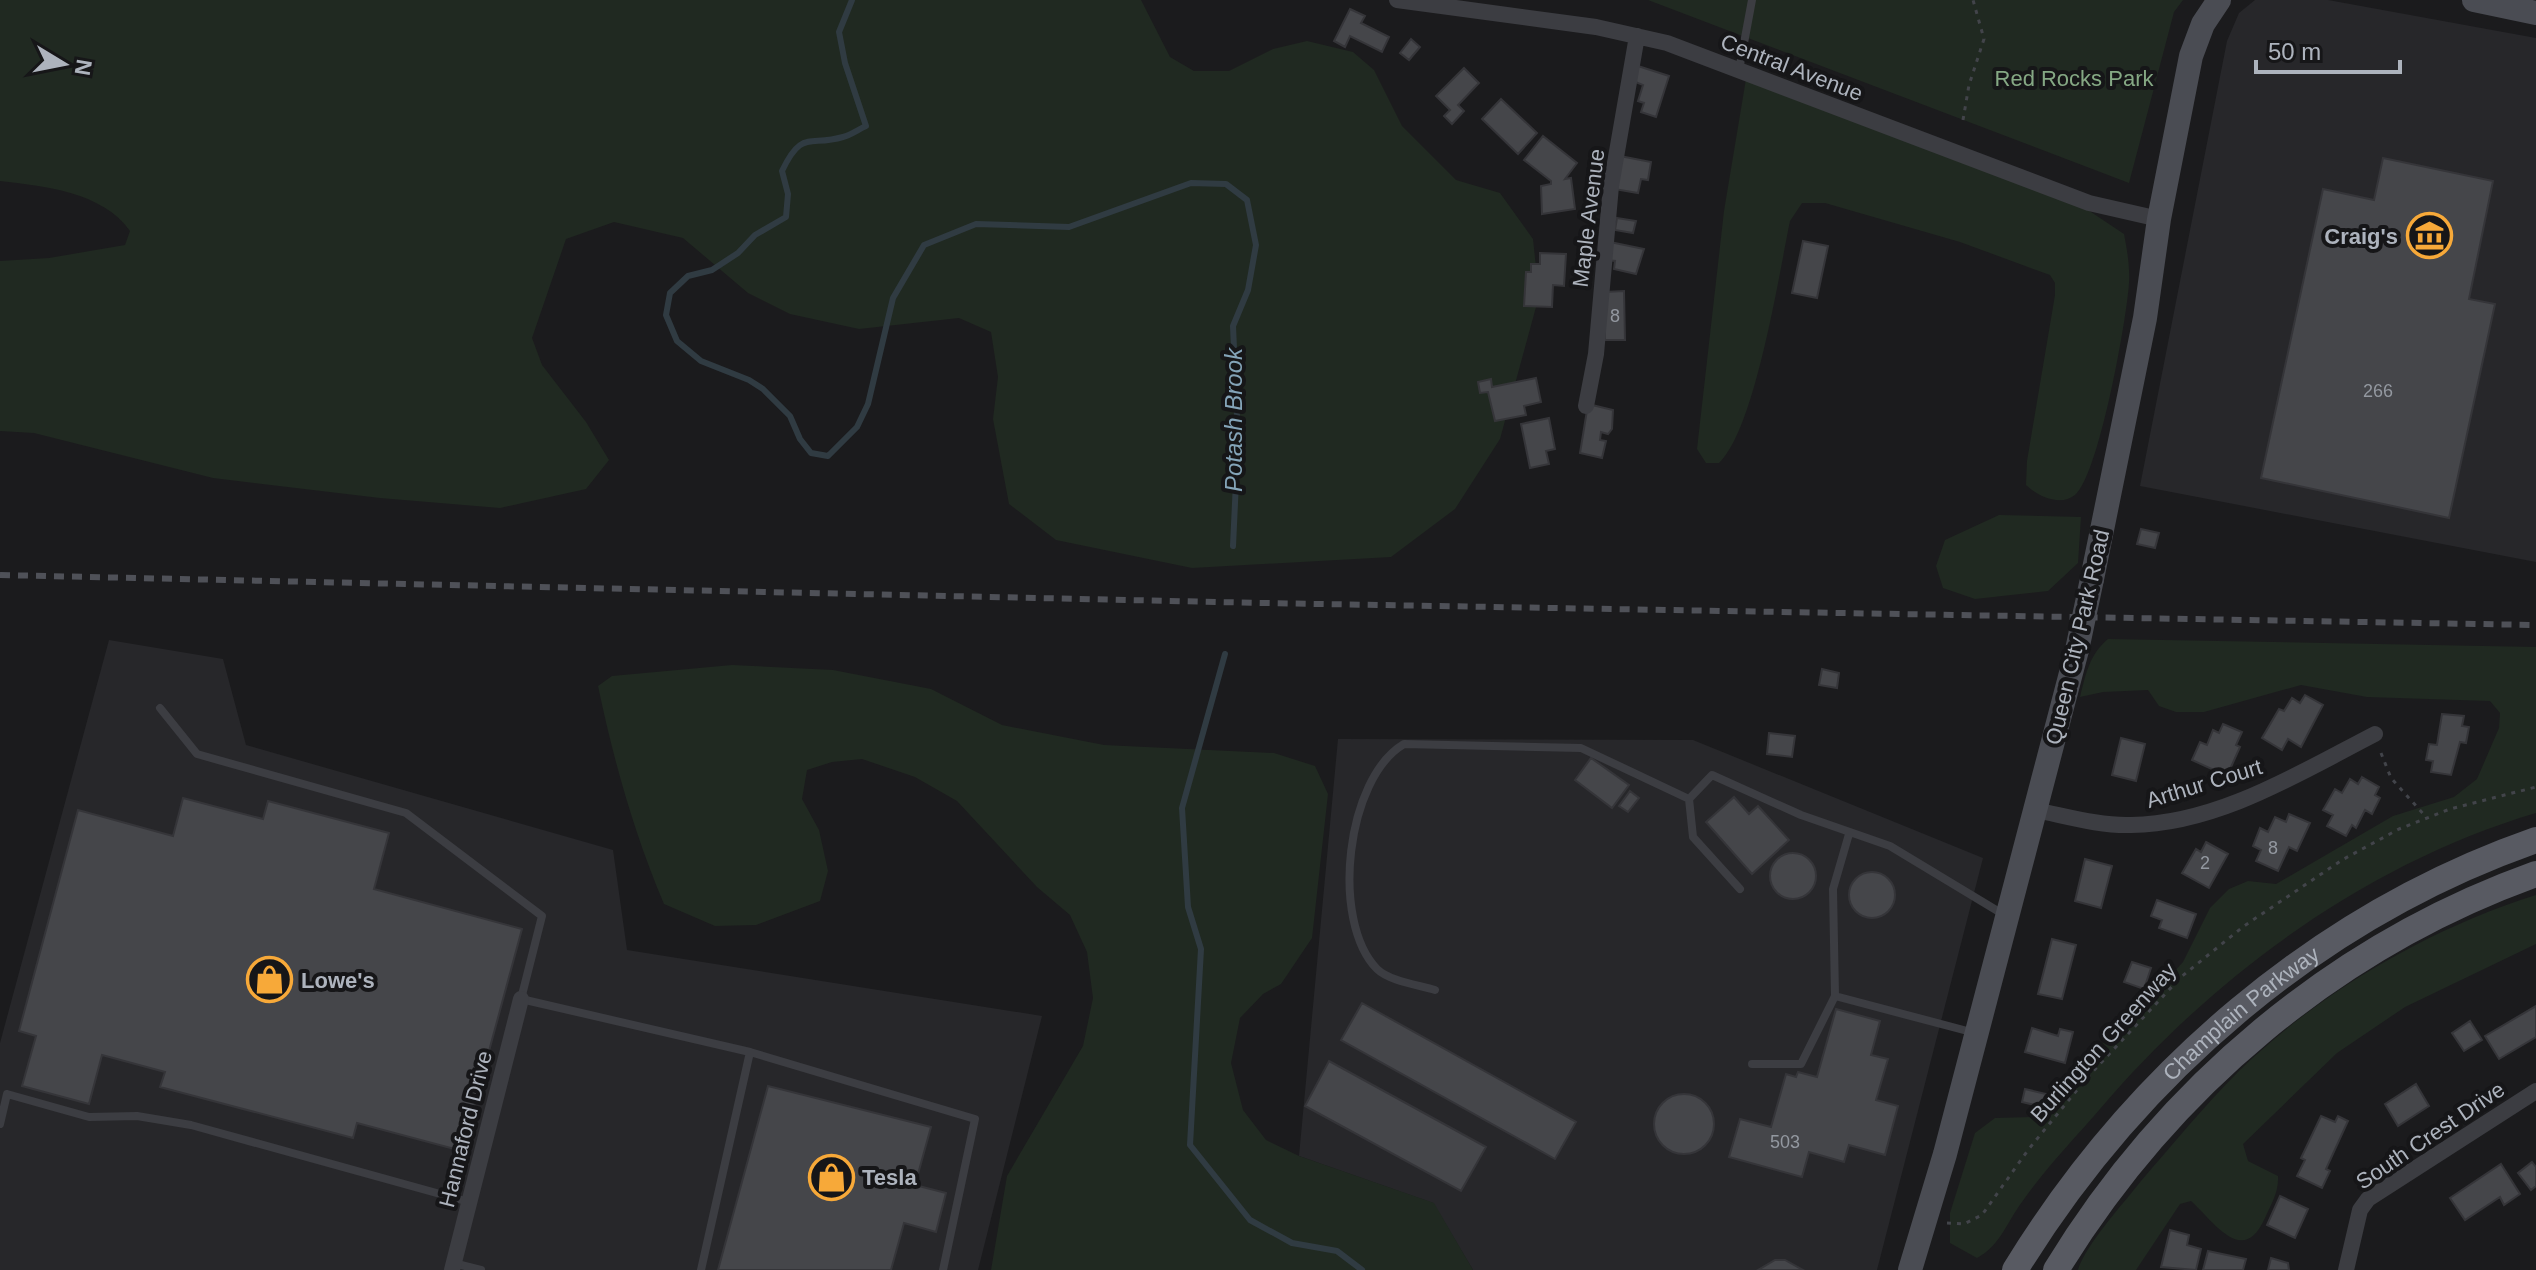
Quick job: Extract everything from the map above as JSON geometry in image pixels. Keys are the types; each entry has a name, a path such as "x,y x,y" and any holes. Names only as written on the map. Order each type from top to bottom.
{"main road":[{"name":"Champlain Parkway","path":"2015,1270 2069,1189 2144,1098 2199,1044 2259,993 2320,949 2384,910 2478,863 2536,840"},
{"name":"Champlain Parkway","path":"2056,1270 2143,1151 2219,1068 2266,1026 2304,996 2399,935 2462,903 2536,874"}],"street":[{"name":"Central Avenue","path":"1397,0 1667,43 2089,203 2159,219"},
{"name":"Queen City Park Road","path":"1910,1270 1927,1218 2077,650 2145,318 2159,219 2191,56 2203,24 2219,0"},
{"path":"2474,0 2536,13"},
{"name":"Maple Avenue","path":"1586,406 1596,354 1611,186 1637,36"},
{"name":"Arthur Court","path":"2035,810 2104,824 2152,824 2262,792 2375,734"},
{"name":"Hannaford Drive","path":"452,1267 521,999"},
{"name":"South Crest Drive","path":"2346,1270 2360,1210 2368,1199 2536,1091"}],"lane":[{"path":"1739,71 1752,0"},
{"path":"160,708 197,754 406,813 542,916 521,999 750,1052 975,1119 943,1270"},
{"path":"1435,990 1381,973 1366,957 1355,922 1347,877 1356,829 1370,784 1386,755 1404,744 1581,748 1689,799"},
{"path":"1740,889 1693,837 1689,799 1712,775 1849,834 1890,846 2007,916"},
{"path":"1752,1064 1801,1064 1835,996 1833,889 1849,834"},
{"path":"1835,996 1976,1033"},
{"path":"701,1270 750,1052"},
{"path":"0,1124 7,1094 89,1117 137,1116 191,1125 469,1202"},
{"path":"452,1267 481,1270"}],"path":[{"path":"1963,120 1969,85 1984,39 1973,0"},
{"path":"2375,734 2391,778 2426,817"},
{"name":"Burlington Greenway","path":"1927,1218 1964,1224 1982,1215 2065,1104 2181,977 2244,926 2323,872 2372,843 2426,817 2536,787"}],"shaded area":[{"path":"2255,0 2328,0 2536,38 2536,562 2140,486 2227,41 2239,13"},
{"path":"109,640 223,659 246,745 613,850 627,950 1042,1016 978,1270 0,1270 0,1043"},
{"path":"1338,739 1693,740 1983,858 1877,1270 1473,1270 1433,1203 1299,1156"}],"green space":[{"path":"0,0 1141,0 1170,57 1194,71 1229,71 1273,49 1307,41 1353,52 1374,70 1402,126 1456,180 1500,193 1533,239 1539,296 1500,439 1455,509 1391,557 1192,568 1056,540 1009,504 993,419 998,377 991,332 959,318 859,329 790,314 748,293 683,238 614,222 566,239 532,338 542,365 586,422 609,460 586,489 500,508 380,498 213,478 34,433 0,431 0,261 49,258 125,245 130,231 104,207 89,199 35,185 0,181"},
{"name":"Red Rocks Park","path":"1648,0 2183,0 2174,12 2129,183"},
{"path":"1746,79 2088,210 2124,234 2129,283 2117,360 2093,458 2084,482 2075,495 2063,500 2049,499 2026,485 2027,461 2055,295 2055,283 2050,275 1960,242 1825,203 1802,203 1790,221 1764,350 1744,419 1732,445 1719,463 1706,463 1697,449 1724,211"},
{"path":"1999,515 2081,517 2078,563 2048,591 1975,599 1943,588 1936,566 1945,540"},
{"path":"2108,639 2536,647 2536,813 2473,835 2412,862 2297,930 2243,970 2144,1060 2040,1178 1997,1240 1977,1258 1950,1243 1950,1213 1975,1133 1995,1118 2033,1117 2048,1111 2098,1047 2132,1018 2183,962 2210,908 2229,889 2248,881 2276,884 2393,816 2454,797 2477,779 2499,728 2500,713 2490,701 2367,697 2301,685 2204,712 2176,712 2159,706 2148,690 2103,692 2080,697 2092,658"},
{"path":"732,665 833,670 931,689 1002,725 1104,745 1274,753 1315,766 1328,794 1312,938 1281,984 1263,994 1240,1018 1231,1063 1243,1110 1266,1140 1299,1156 1434,1203 1473,1270 991,1270 1007,1176 1083,1046 1093,998 1087,952 1070,915 1037,887 957,801 915,777 862,759 832,762 807,770 802,799 819,830 828,871 820,901 756,925 715,926 664,904 626,797 598,686 612,676"},
{"path":"2536,895 2536,944 2405,1007 2337,1053 2243,1144 2248,1161 2278,1176 2274,1198 2265,1218 2248,1239 2238,1240 2229,1236 2191,1201 2180,1204 2136,1270 2078,1270 2097,1237 2141,1181 2213,1098 2271,1042 2304,1015 2377,966 2455,926"}],"building":[{"path":"1350,9 1365,16 1361,23 1389,37 1382,52 1350,36 1345,47 1334,41"},
{"path":"1411,39 1420,47 1409,60 1400,53"},
{"path":"1638,66 1669,76 1656,117 1641,112 1644,103 1638,101 1643,85 1633,81"},
{"path":"1464,68 1479,83 1458,105 1464,111 1452,124 1444,116 1450,110 1436,96"},
{"path":"1501,99 1537,133 1518,154 1482,119"},
{"path":"1543,136 1577,163 1565,179 1571,178 1575,209 1542,214 1541,186 1551,184 1551,181 1524,160"},
{"path":"1620,156 1651,162 1648,180 1641,179 1638,193 1614,189"},
{"path":"2383,158 2493,181 2469,299 2495,304 2449,518 2261,478 2323,189 2374,200"},
{"path":"1617,218 1636,221 1633,233 1615,230"},
{"path":"1803,241 1828,246 1817,298 1792,293"},
{"path":"1610,242 1644,249 1636,274 1614,269 1615,261 1606,260"},
{"path":"1540,253 1566,254 1564,286 1553,285 1552,307 1524,306 1526,272 1531,272 1531,264 1540,264"},
{"path":"1624,291 1625,340 1605,340 1604,292"},
{"path":"1536,378 1541,402 1524,406 1526,415 1495,421 1488,392 1480,393 1478,382 1491,379 1492,387"},
{"path":"1588,404 1613,410 1612,429 1608,434 1601,432 1600,440 1606,441 1602,458 1580,453"},
{"path":"1549,418 1555,449 1546,451 1549,464 1530,468 1521,424"},
{"path":"2141,529 2159,533 2155,548 2137,544"},
{"path":"1822,669 1839,673 1837,688 1819,685"},
{"path":"2305,695 2323,705 2301,747 2288,739 2282,750 2262,738 2279,709 2284,711 2292,698 2300,703"},
{"path":"2442,714 2464,716 2462,726 2469,727 2466,743 2460,742 2451,775 2431,772 2433,761 2426,760 2429,744 2437,745"},
{"path":"2223,724 2242,732 2236,745 2240,747 2227,776 2192,760 2200,742 2207,745 2213,730 2219,733"},
{"path":"1769,733 1795,736 1792,757 1767,754"},
{"path":"2121,738 2145,744 2136,781 2112,775"},
{"path":"1591,758 1629,785 1612,808 1575,780"},
{"path":"2362,777 2379,787 2375,795 2380,798 2372,814 2365,810 2356,828 2352,825 2346,836 2327,826 2333,815 2323,810 2335,789 2342,793 2350,779 2358,784"},
{"path":"1630,791 1639,798 1628,812 1619,806"},
{"path":"1734,797 1749,814 1758,806 1789,840 1752,874 1706,822"},
{"name":"Lowe's","path":"183,798 263,819 268,801 389,833 374,889 522,929 462,1151 357,1123 353,1138 160,1087 165,1072 102,1055 89,1104 22,1086 36,1036 19,1031 78,810 173,836"},
{"path":"2289,814 2310,823 2297,851 2289,847 2278,871 2256,861 2261,850 2253,846 2260,828 2268,832 2275,817 2286,822"},
{"path":"2206,842 2228,854 2209,888 2182,873 2196,849 2201,852"},
{"path":"1793,853 1809,860 1816,876 1809,892 1793,899 1777,892 1770,876 1777,860"},
{"path":"2085,859 2112,866 2101,908 2075,901"},
{"path":"1872,872 1888,879 1895,895 1888,911 1872,918 1856,911 1849,895 1856,879"},
{"path":"2157,900 2196,914 2187,938 2159,928 2162,920 2151,916"},
{"path":"2052,939 2076,945 2062,999 2038,994"},
{"path":"2132,962 2151,968 2144,989 2124,982"},
{"path":"1362,1003 1576,1122 1555,1159 1341,1040"},
{"path":"2536,1006 2536,1037 2499,1059 2485,1036"},
{"path":"1836,1009 1880,1021 1871,1055 1888,1059 1876,1100 1898,1106 1885,1155 1849,1145 1844,1162 1809,1152 1802,1177 1729,1157 1740,1119 1771,1127 1786,1074 1796,1077 1798,1072 1817,1077"},
{"path":"2470,1021 2482,1040 2464,1051 2452,1033"},
{"path":"2032,1028 2058,1036 2060,1029 2073,1032 2065,1063 2025,1052"},
{"path":"1329,1061 1486,1147 1461,1191 1305,1106"},
{"path":"2416,1084 2429,1106 2398,1126 2385,1104"},
{"name":"Tesla","path":"768,1086 931,1127 915,1185 946,1193 936,1232 904,1223 891,1270 718,1270"},
{"path":"2025,1089 2046,1094 2043,1107 2022,1102"},
{"path":"1684,1094 1695,1096 1705,1103 1712,1113 1712,1135 1705,1145 1695,1152 1684,1154 1673,1152 1663,1145 1656,1135 1654,1124 1656,1113 1663,1103 1673,1096"},
{"path":"2321,1116 2335,1122 2338,1116 2348,1121 2326,1169 2330,1171 2322,1188 2297,1176 2305,1160 2301,1158"},
{"path":"2532,1162 2536,1167 2536,1186 2531,1190 2518,1173"},
{"path":"2501,1164 2520,1194 2504,1205 2500,1197 2465,1220 2450,1198"},
{"path":"2280,1196 2308,1209 2295,1238 2267,1225"},
{"path":"2170,1230 2189,1235 2187,1245 2201,1249 2196,1270 2161,1267"},
{"path":"2208,1251 2246,1259 2243,1270 2203,1270"},
{"path":"2271,1258 2288,1263 2289,1270 2268,1270"},
{"path":"1775,1260 1785,1260 1803,1270 1758,1270"}],"waterway":[{"name":"Potash Brook","path":"852,0 839,32 845,63 866,126 846,136 807,142 795,149 782,171 788,194 786,217 755,235 738,253 712,270 688,276 670,293 666,315 677,341 701,361 749,380 763,389 790,416 800,439 811,453 828,456 857,427 868,404 893,298 924,245 976,224 1069,227 1191,183 1226,184 1247,200 1256,245 1248,290 1233,326 1238,439 1233,546"},
{"name":"Potash Brook","path":"1225,654 1182,808 1188,907 1201,949 1190,1145 1250,1220 1292,1243 1337,1251 1362,1270"}],"railway":[{"path":"0,575 1263,603 2536,625"}],"place":[{"name":"Craig's","path":"2429,236"},
{"name":"Lowe's","path":"270,980"},
{"name":"Tesla","path":"831,1177"}]}
